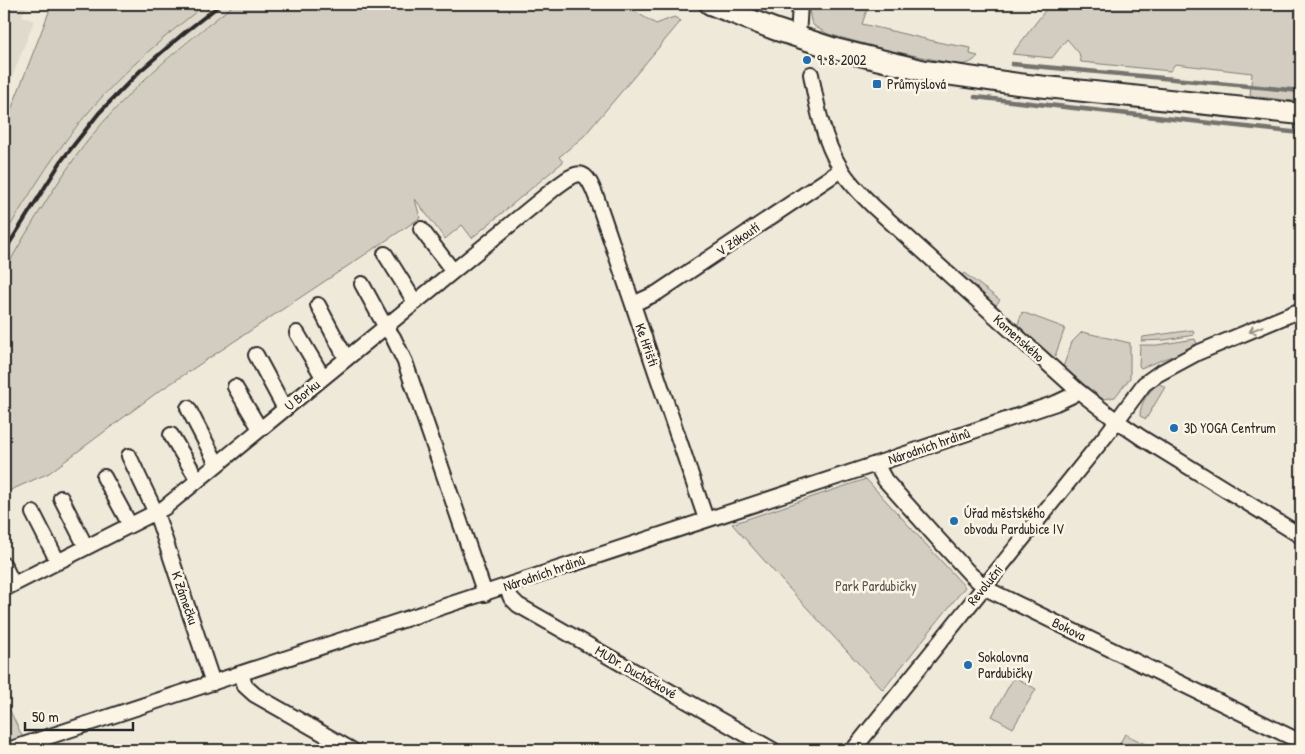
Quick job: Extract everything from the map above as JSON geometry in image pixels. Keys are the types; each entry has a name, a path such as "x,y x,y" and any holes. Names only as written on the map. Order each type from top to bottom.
{"main road":[{"path":"710,4 798,37 865,57 950,75 1046,88 1301,114"}],"street":[{"path":"798,37 800,4"},
{"name":"Komenského","path":"811,74 824,132 835,158 860,193 874,207 1077,390 1117,421 1301,536"},
{"name":"V Zákoutí","path":"633,304 657,293 842,170"},
{"name":"Ke Hřišti","path":"581,174 588,179 592,187 706,519"},
{"name":"U Borku","path":"8,586 164,508 555,188 572,176 581,174"},
{"path":"421,229 453,271"},
{"path":"386,254 415,302"},
{"path":"362,284 393,337 405,362 485,594"},
{"path":"318,305 346,358"},
{"path":"1117,421 1144,384 1158,374 1184,360 1301,310"},
{"path":"296,333 322,377"},
{"path":"256,355 285,409"},
{"path":"235,387 260,429"},
{"name":"Národních hrdinů","path":"8,750 876,464 1056,403 1071,396 1077,390"},
{"path":"188,408 217,464"},
{"name":"Revoluční","path":"853,750 1117,421"},
{"path":"171,435 198,480"},
{"name":"K Zámečku","path":"129,456 156,513 213,682"},
{"name":"Bokova","path":"876,464 885,480 971,575 984,586 1301,742"},
{"path":"104,477 130,525"},
{"path":"61,498 86,547"},
{"path":"33,513 58,562"},
{"path":"4,565 8,586"},
{"name":"MUDr. Ducháčkové","path":"506,586 511,598 518,605 774,750"},
{"path":"241,673 246,686 254,695 352,750"}],"shaded area":[{"path":"4,4 28,4 22,16 34,21 4,98"},
{"path":"206,4 235,4 189,39 146,77 106,118 69,166 4,273 4,236 55,155 93,107 134,64"}],"green space":[{"path":"52,4 206,4 147,52 93,107 57,153 4,236 4,128"},
{"path":"235,4 622,4 656,24 674,17 681,21 584,136 559,157 563,162 472,238 462,225 445,239 415,199 420,218 155,394 49,473 4,493 4,273 25,235 55,188 76,156 99,127 152,72"},
{"path":"808,4 869,4 862,24 971,48 970,54 978,56 968,63 955,64 883,49 828,34 814,26 811,21"},
{"path":"1050,4 1301,4 1301,102 1250,96 1252,73 1175,64 1170,71 1081,62 1079,53 1067,39 1052,58 1012,54"},
{"path":"964,273 1000,300 995,306 961,276"},
{"path":"1022,312 1065,328 1054,359 1017,327"},
{"path":"1193,330 1194,335 1165,340 1141,341 1143,337"},
{"path":"1082,332 1130,343 1130,378 1115,397 1101,398 1063,367 1072,342"},
{"path":"1195,339 1198,346 1141,368 1139,366 1140,345 1157,345"},
{"path":"1158,383 1165,387 1146,419 1140,416 1143,402"},
{"name":"Park Pardubičky","path":"866,479 965,587 883,690 732,524"},
{"path":"1014,677 1036,689 1013,728 992,716"},
{"path":"4,698 21,734 31,750 4,750"},
{"path":"1125,734 1155,749 1116,750"}],"waterway":[{"path":"1012,64 1301,91"},
{"path":"975,97 1301,133"}],"railway":[{"path":"4,254 62,160 99,113 140,71 221,4"}],"place":[{"name":"9. 8. 2002","path":"807,60"},
{"name":"Průmyslová","path":"877,84"},
{"name":"3D YOGA Centrum","path":"1174,428"},
{"name":"Úřad městského obvodu Pardubice IV","path":"954,521"},
{"name":"Sokolovna Pardubičky","path":"968,665"}]}
